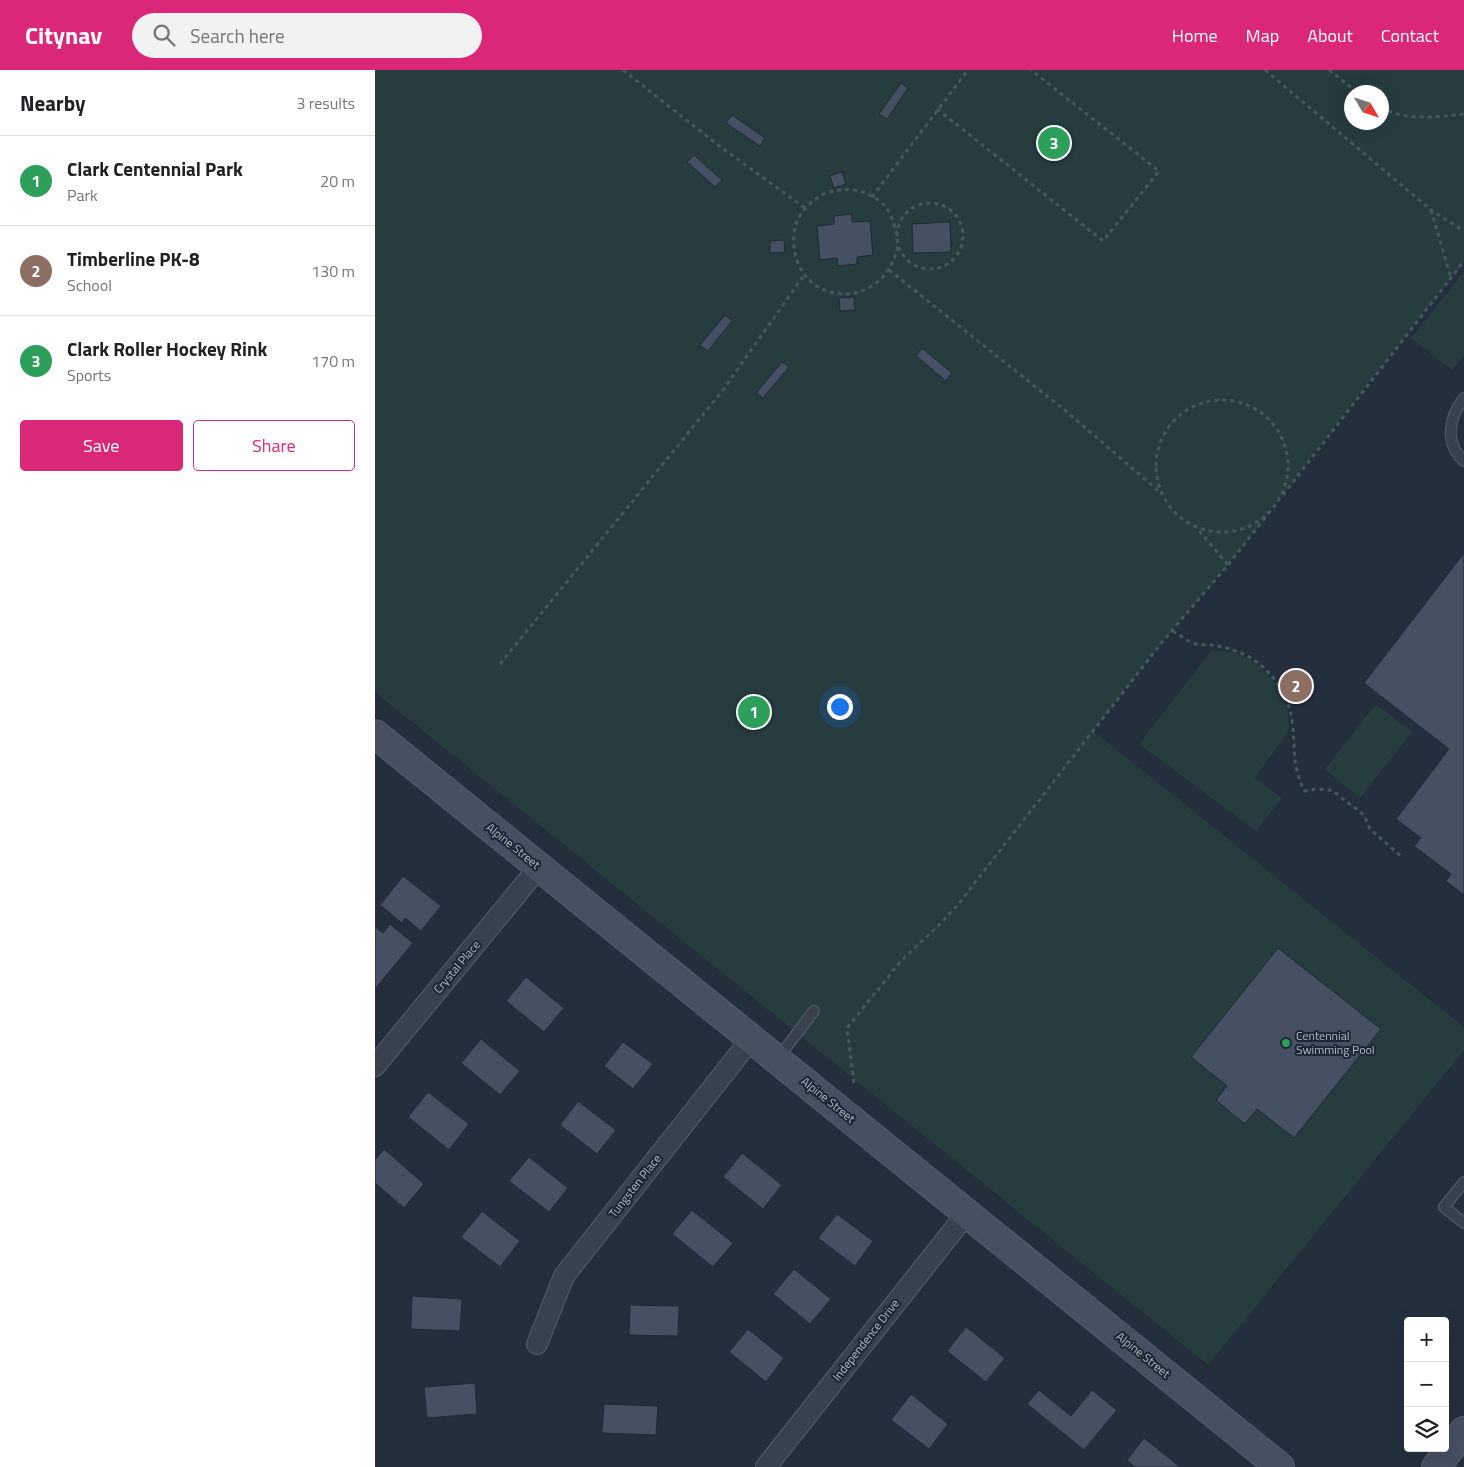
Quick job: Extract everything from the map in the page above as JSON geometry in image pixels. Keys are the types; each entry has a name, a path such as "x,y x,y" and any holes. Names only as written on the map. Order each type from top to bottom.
{"street":[{"name":"Alpine Street","path":"375,734 1280,1467"},
{"name":"Crystal Place","path":"375,1066 539,867"},
{"name":"Tungsten Place","path":"537,1344 564,1276 751,1039"},
{"name":"Independence Drive","path":"766,1467 967,1213"},
{"path":"1436,1467 1464,1432"}],"lane":[{"path":"1464,398 1453,415 1450,429 1452,444 1464,462"},
{"path":"777,1060 814,1011"},
{"path":"1464,1182 1444,1207 1464,1223"}],"path":[{"path":"623,70 718,145 805,208"},
{"path":"872,197 968,70"},
{"path":"937,109 1103,241 1159,170 1031,70"},
{"path":"1265,70 1431,210 1464,231"},
{"path":"1329,70 1348,85"},
{"path":"1389,111 1401,115 1431,118 1464,114"},
{"path":"847,189 864,192 872,197 879,201 891,215 898,246 893,265 883,279 869,289 852,294 835,294 819,288 805,274 797,262 793,245 794,228 805,208 813,200 829,192 847,189"},
{"path":"897,235 899,224 905,214 923,204 934,203 944,206 953,212 959,220 963,231 963,241 953,260 944,266 933,269 922,269 911,264 903,256 898,246"},
{"path":"1431,210 1451,278"},
{"path":"855,1083 847,1028 901,961 956,907 1173,630 1228,565 1464,261"},
{"path":"889,270 1067,412 1162,495 1179,516 1209,531 1230,531 1251,525 1268,514"},
{"path":"500,664 723,390 805,274"},
{"path":"1162,495 1156,467 1159,448 1168,428 1183,412 1203,402 1224,399 1243,402 1261,411 1275,425 1285,442 1289,461 1287,481 1279,500"},
{"path":"1193,524 1228,565"},
{"path":"1173,630 1196,644 1228,648 1239,652 1264,668 1274,679 1286,698 1292,720 1297,774 1305,791 1315,788 1330,790 1337,794 1364,816 1370,829 1403,858"}],"green space":[{"path":"375,70 1464,70 1464,262 1228,565 1163,641 1093,731 1464,1027 1464,1050 1208,1365 375,692"},
{"path":"1464,272 1464,356 1452,370 1411,338"},
{"path":"1212,650 1238,654 1264,671 1279,689 1287,711 1288,732 1255,778 1282,798 1256,831 1139,744"},
{"path":"1376,704 1412,732 1360,798 1325,769"}],"building":[{"path":"901,83 908,88 887,119 879,114"},
{"path":"732,115 765,138 760,146 726,123"},
{"path":"694,155 722,180 715,187 687,162"},
{"path":"842,172 846,184 834,188 830,176"},
{"path":"852,214 852,222 870,221 873,255 857,257 857,264 838,266 837,258 820,260 817,226 834,224 834,216"},
{"path":"950,222 951,252 913,253 912,224"},
{"path":"784,240 785,252 770,253 770,241"},
{"path":"854,297 855,310 840,311 839,298"},
{"path":"725,315 732,321 708,351 700,345"},
{"path":"922,348 952,373 946,381 916,356"},
{"path":"782,362 789,367 763,398 756,393"},
{"path":"1464,553 1464,895 1446,881 1451,874 1414,846 1421,838 1396,819 1449,749 1364,683"},
{"path":"403,876 441,906 421,931 405,918 402,923 380,905"},
{"path":"390,924 413,943 375,989 375,927 383,933"},
{"name":"Centennial Swimming Pool","path":"1278,948 1381,1029 1294,1138 1257,1109 1245,1124 1216,1100 1227,1086 1191,1057"},
{"path":"526,977 564,1008 544,1032 506,1001"},
{"path":"481,1039 520,1071 500,1095 461,1063"},
{"path":"623,1042 653,1064 633,1089 604,1066"},
{"path":"428,1092 469,1124 449,1150 408,1117"},
{"path":"578,1101 616,1130 597,1154 560,1125"},
{"path":"384,1149 424,1184 404,1208 375,1183 375,1160"},
{"path":"742,1153 782,1185 763,1209 723,1177"},
{"path":"529,1157 568,1188 549,1212 509,1181"},
{"path":"692,1210 733,1243 713,1267 672,1234"},
{"path":"482,1211 520,1241 500,1267 461,1237"},
{"path":"837,1214 873,1241 855,1266 818,1238"},
{"path":"794,1269 831,1299 810,1324 773,1294"},
{"path":"412,1296 462,1299 460,1331 411,1329"},
{"path":"630,1305 679,1306 678,1336 629,1335"},
{"path":"966,1327 1005,1358 986,1382 947,1351"},
{"path":"748,1329 784,1358 766,1382 729,1352"},
{"path":"475,1383 477,1414 427,1418 424,1387"},
{"path":"1039,1390 1071,1416 1092,1390 1117,1410 1084,1450 1027,1404"},
{"path":"911,1394 948,1424 929,1449 891,1420"},
{"path":"604,1404 658,1406 656,1435 602,1433"},
{"path":"1144,1438 1180,1467 1135,1467 1127,1460"}],"place":[{"name":"Clark Roller Hockey Rink","path":"1054,143"},
{"name":"Timberline PK-8","path":"1296,686"},
{"name":"Clark Centennial Park","path":"754,712"},
{"name":"Centennial Swimming Pool","path":"1286,1043"}]}
